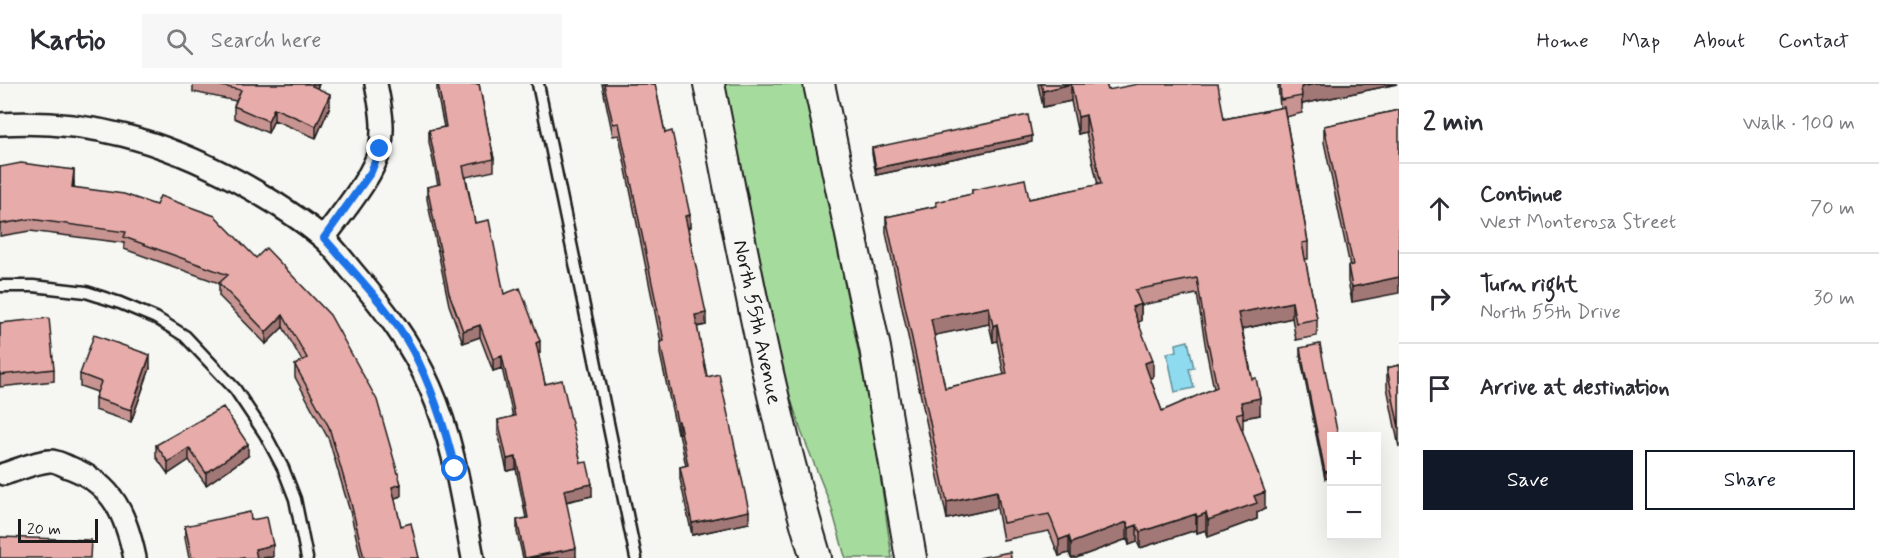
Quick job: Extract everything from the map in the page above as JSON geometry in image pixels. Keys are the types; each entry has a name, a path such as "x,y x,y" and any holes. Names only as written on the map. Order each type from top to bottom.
{"street":[{"path":"324,238 371,172 380,149 382,123 376,84"},
{"name":"North 55th Avenue","path":"709,84 771,392 816,558"},
{"path":"819,84 875,348 911,558"},
{"path":"0,124 78,126 123,134 189,156 281,205 324,238 383,307 412,350 431,388 451,450 474,558"},
{"path":"4,474 51,460 81,472 106,491 122,511 135,558"}],"lane":[{"path":"538,84 636,558"},
{"path":"0,286 33,286 86,292 156,318 185,336 235,389 265,434 283,468 295,499 307,558"}],"green space":[{"path":"724,84 804,84 872,419 892,558 846,558 844,553 831,506 801,431 786,384"}],"water":[{"path":"1188,341 1194,368 1189,369 1194,388 1175,392 1167,353 1177,351 1176,344"}],"building":[{"path":"212,84 313,84 312,86 330,94 316,126 274,108 268,121 234,106 241,90"},
{"path":"438,84 479,84 494,159 463,166 475,223 489,220 504,294 520,288 540,341 536,343 545,384 562,380 581,463 587,462 592,484 564,490 576,548 525,558 517,520 528,518 516,457 507,459 498,420 515,416 502,356 493,359 480,325 463,331 449,293 427,187 440,184 429,130 446,127"},
{"path":"604,84 655,84 665,133 672,131 690,215 685,216 706,313 695,315 707,377 719,374 749,511 692,523 680,467 688,465 660,342 664,341 619,123 613,124"},
{"path":"1041,84 1071,84 1043,91"},
{"path":"1071,84 1106,84 1108,90 1138,84 1218,84 1224,119 1284,107 1308,242 1302,243 1317,319 1296,323 1292,302 1238,313 1252,379 1256,378 1260,398 1241,402 1243,412 1236,414 1265,492 1254,496 1257,503 1208,520 1206,513 1197,517 1196,514 1140,532 1137,525 1129,528 1127,522 1071,543 1069,536 1059,540 1049,514 1003,523 997,491 947,502 886,217 937,206 936,202 972,194 972,190 1025,179 1029,199 1101,184 1086,115 1078,117","holes":["1197,278 1217,387 1162,411 1145,363 1153,360 1132,307 1141,304 1135,290","989,307 993,326 997,324 1007,374 945,388 931,319"]},
{"path":"1280,84 1315,84 1301,87 1302,96 1281,100"},
{"path":"1399,110 1399,277 1352,287 1348,266 1353,265 1324,126"},
{"path":"1028,115 1032,136 876,168 872,148"},
{"path":"21,163 74,170 72,187 124,194 156,205 160,196 215,216 256,258 266,248 330,315 377,400 401,484 392,487 401,526 411,523 419,558 364,558 329,427 295,365 307,358 283,315 266,332 219,283 228,275 124,237 126,232 30,219 0,224 0,167"},
{"path":"49,318 54,369 0,375 0,323"},
{"path":"94,335 150,355 131,410 95,398 101,382 80,374"},
{"path":"1320,344 1337,432 1327,432 1327,472 1325,472 1300,348"},
{"path":"1399,365 1399,428 1387,368"},
{"path":"223,407 248,444 206,473 189,448 168,462 156,445"},
{"path":"250,512 251,520 267,517 273,545 255,549 257,558 192,558 185,526"},
{"path":"0,537 91,540 90,558 0,558"},
{"path":"1010,552 1011,558 979,558"}],"route":[{"path":"380,149 371,172 324,238 383,307 412,350 431,388 446,430 455,469"}]}
